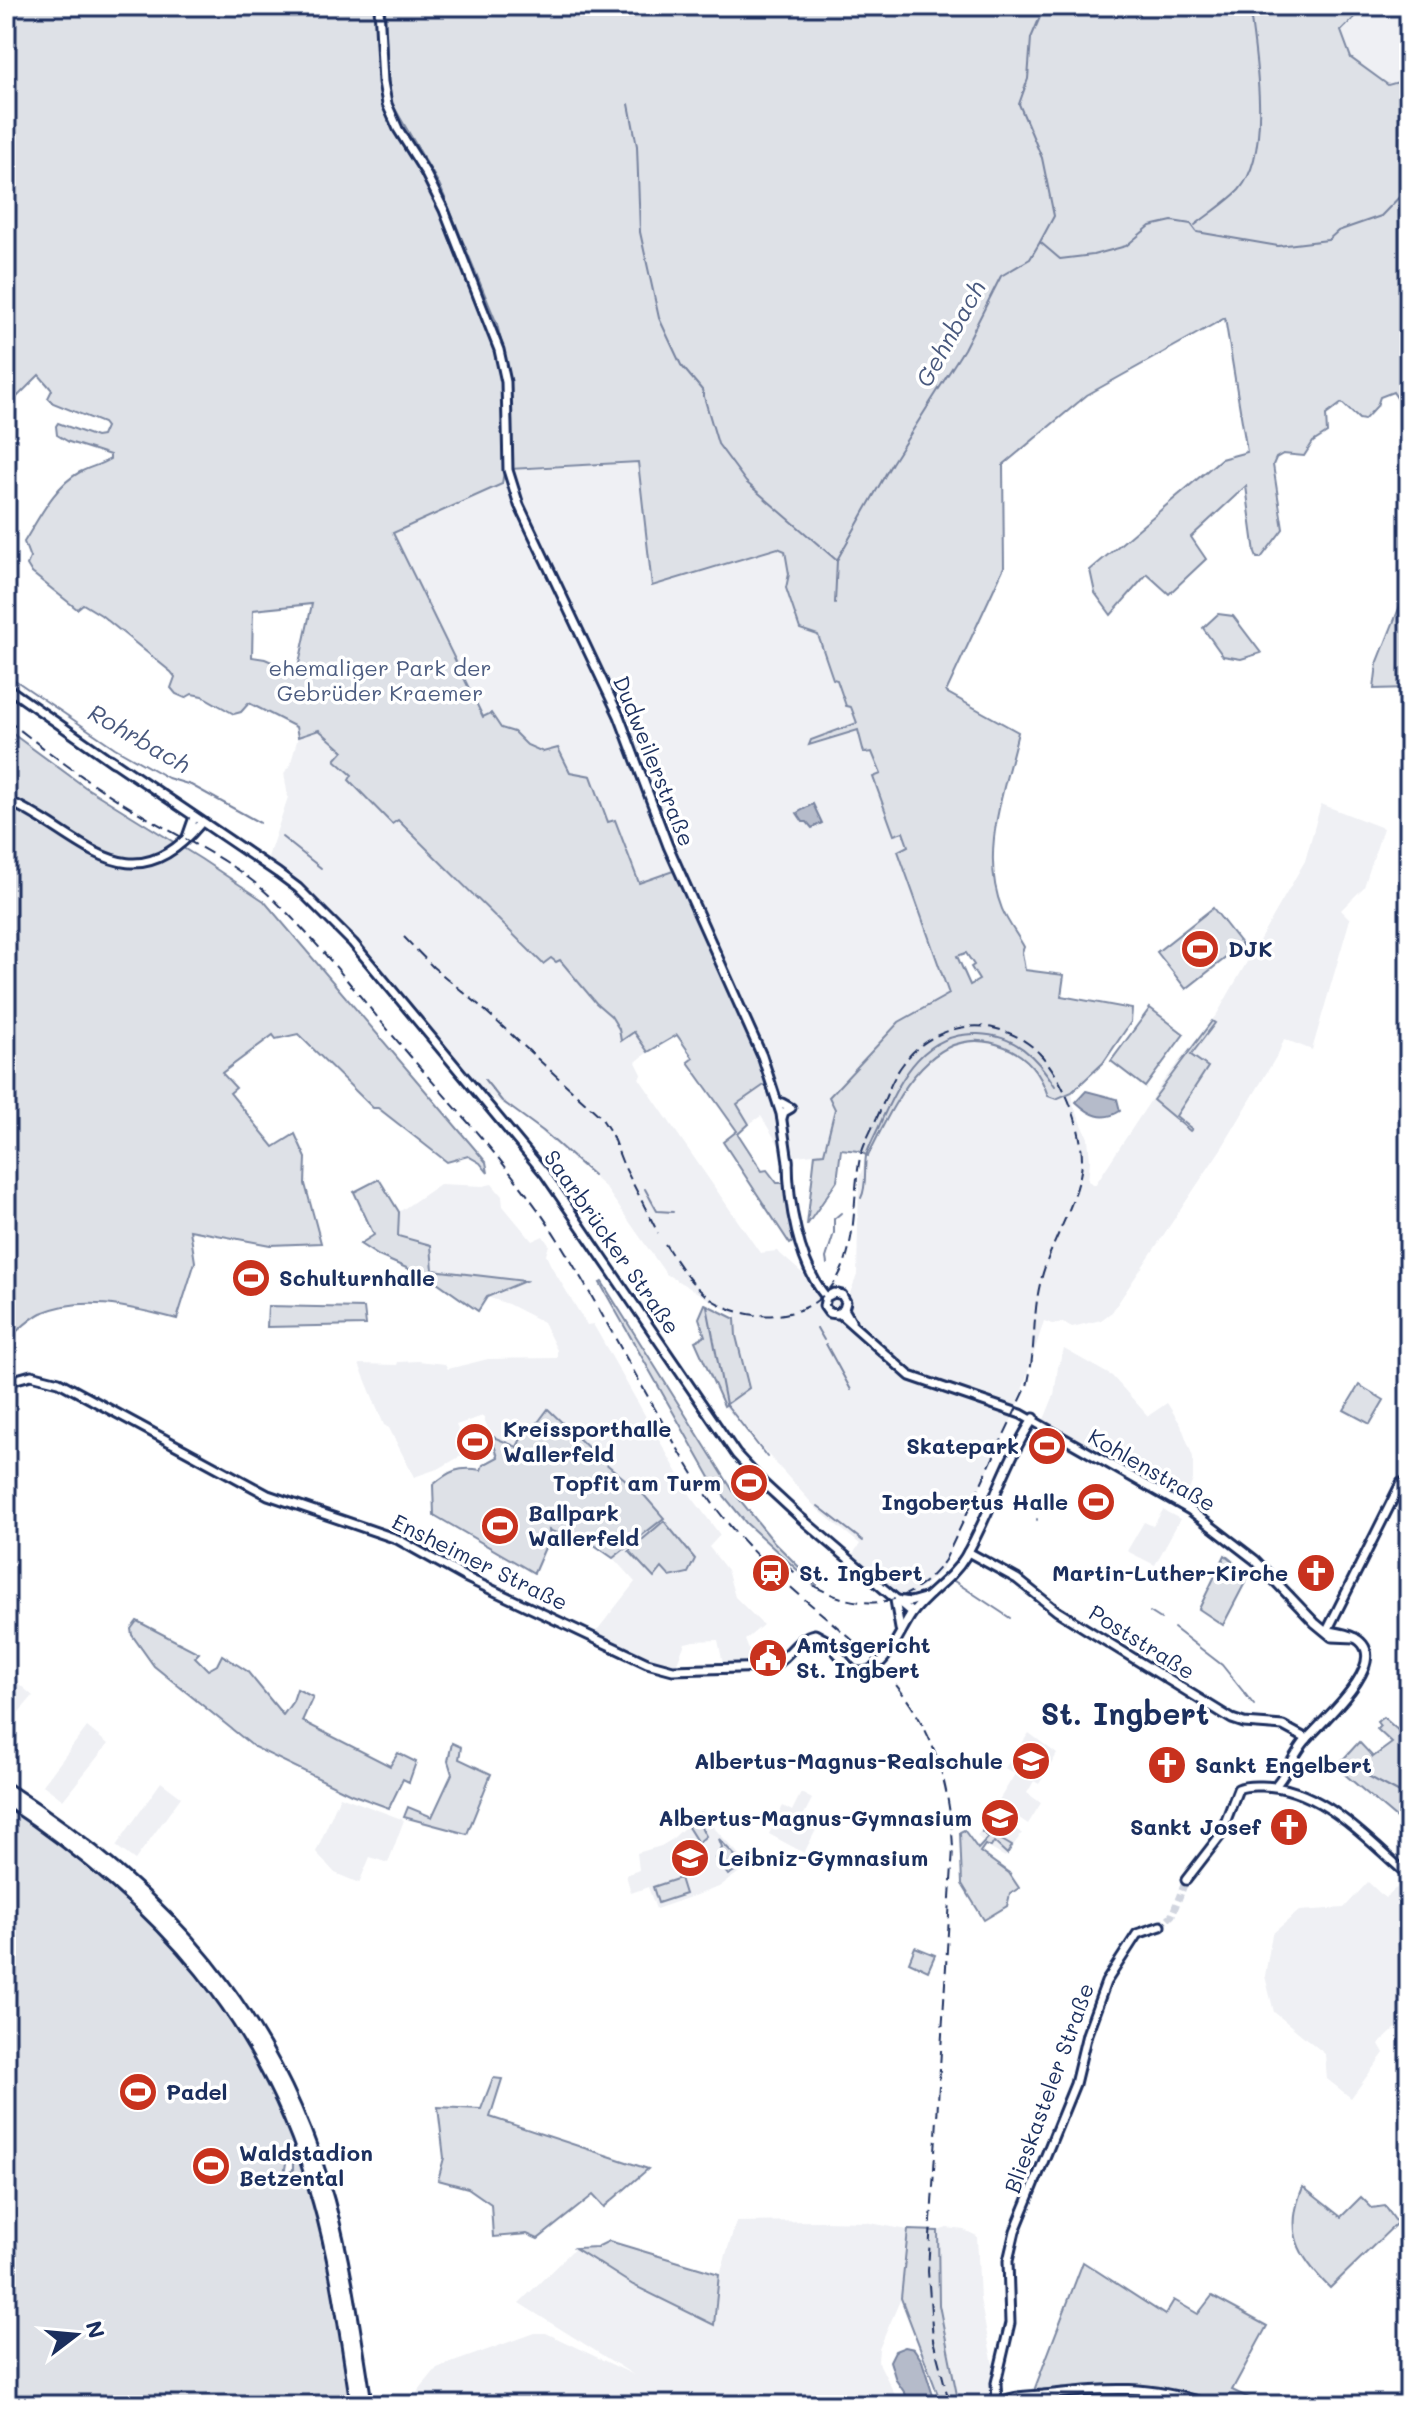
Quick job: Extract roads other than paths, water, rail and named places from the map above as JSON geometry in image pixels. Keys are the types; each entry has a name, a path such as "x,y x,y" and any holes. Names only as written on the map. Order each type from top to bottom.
{"highway":[{"path":"6,1789 101,1857 148,1898 194,1946 239,2005 268,2052 308,2151 341,2256 366,2405"},
{"path":"6,1799 96,1863 142,1904 187,1952 227,2003 261,2057 308,2151"},
{"path":"315,2174 357,2405"}],"main road":[{"name":"Dudweilerstraße","path":"379,6 387,104 444,210 499,350 506,382 507,459 511,481 524,518 628,738 668,846 774,1079 786,1113 795,1224 815,1277 828,1295"},
{"name":"Saarbrücker Straße","path":"6,687 278,873 353,943 479,1092 570,1208 726,1441 802,1519 912,1613"},
{"path":"6,800 99,854 127,864 147,863 161,858 187,837 197,820"},
{"name":"Dudweilerstraße","path":"762,1056 786,1113"},
{"name":"Dudweilerstraße","path":"828,1295 837,1293 844,1297 842,1312"},
{"name":"Dudweilerstraße","path":"828,1295 824,1304 827,1311 832,1314 842,1312"},
{"name":"Dudweilerstraße","path":"842,1312 899,1369 910,1376 995,1404 1034,1423"},
{"name":"Ensheimer Straße","path":"6,1382 31,1375 59,1382 268,1495 397,1539 451,1571 657,1667 673,1670 771,1667 810,1635 822,1637 850,1668 860,1673 876,1667 900,1632"},
{"name":"Dudweilerstraße","path":"995,1404 1009,1405 1034,1423"},
{"path":"900,1632 895,1600 910,1602 927,1597 940,1589 953,1573 968,1552 1009,1465 1034,1423"},
{"name":"Kohlenstraße","path":"1034,1423 1190,1510 1218,1529 1255,1560 1315,1623 1327,1631"},
{"path":"1327,1631 1405,1483"},
{"name":"Poststraße","path":"968,1552 1017,1579 1049,1604 1214,1709 1244,1723 1278,1725 1292,1730"},
{"path":"953,1573 969,1562 983,1560"},
{"path":"900,1632 927,1597"},
{"path":"1274,1786 1297,1751 1354,1689 1368,1669 1369,1651 1365,1644 1346,1634 1333,1619"},
{"path":"1327,1631 1346,1634"},
{"path":"1327,1631 1332,1637 1355,1638"},
{"path":"1292,1730 1307,1739"},
{"path":"1292,1730 1297,1751"},
{"path":"1286,1767 1290,1788"},
{"path":"1186,1880 1220,1836 1238,1789 1247,1786 1290,1788 1322,1804 1409,1876"},
{"name":"Blieskasteler Straße","path":"996,2404 996,2383 1010,2323 1008,2261 1011,2242 1075,2084 1101,1994 1137,1934 1161,1926"},
{"path":"996,2404 1013,2398 1103,2387 1156,2390 1211,2405"}],"water":[{"path":"813,804 822,823 812,828 797,813"},
{"path":"1086,1091 1117,1099 1120,1111 1097,1116 1086,1110 1076,1102"},
{"path":"905,2347 914,2349 922,2361 936,2405 913,2405 896,2380 890,2361 895,2351"}],"waterway":[{"path":"1040,242 1054,216 1042,158 1019,104 1028,79 1031,38 1042,6"},
{"path":"1195,225 1239,190 1249,174 1255,153 1259,104 1250,12"},
{"path":"629,104 637,146 640,232 659,318 681,365 702,390 718,444 746,482 835,559"},
{"name":"Gehnbach","path":"835,603 837,560 892,463 964,349 1001,276 1030,259 1040,242 1060,259 1093,255 1126,246 1150,226 1172,221 1191,224 1197,232 1278,246 1328,240 1338,231 1381,216 1409,187"},
{"name":"Rohrbach","path":"6,674 115,748 260,823"},
{"name":"Rohrbach","path":"282,837 321,868"},
{"name":"Gehnbach","path":"861,1198 866,1156 898,1086 918,1059 943,1040 978,1034 1003,1038 1032,1057 1055,1086"},
{"name":"Rohrbach","path":"485,1080 502,1101 543,1131 593,1175"},
{"name":"Rohrbach","path":"645,1189 657,1211 673,1212"},
{"path":"827,1264 834,1219 841,1213"},
{"name":"Rohrbach","path":"707,1306 726,1404 767,1457"},
{"path":"817,1328 824,1340"},
{"path":"826,1344 851,1390"},
{"name":"Rohrbach","path":"818,1506 863,1541"},
{"name":"Rohrbach","path":"951,1579 1010,1618"},
{"path":"1150,1612 1161,1619"},
{"path":"1174,1628 1222,1665 1254,1705"},
{"name":"Rohrbach","path":"1368,1776 1409,1798"}],"tunnel":[{"path":"1161,1926 1172,1915 1186,1880"}],"railway":[{"path":"6,719 102,790 239,871 306,932 484,1141 540,1213 688,1465 719,1512 757,1555 869,1656 901,1691 926,1732 944,1784 953,1848 928,2271 933,2340 950,2405"},
{"path":"404,937 433,967 600,1116 658,1233"},
{"path":"665,1244 697,1287 727,1308 772,1315 802,1309 815,1302 840,1274 847,1257 860,1157 892,1081 920,1046 955,1029 980,1026 1019,1038 1035,1049 1049,1065 1072,1109 1080,1141 1081,1171 1040,1284 1027,1386 945,1560 910,1593 890,1600 870,1602 849,1600 828,1593 788,1567"}],"place":[{"name":"DJK","path":"1200,949"},
{"name":"Schulturnhalle","path":"251,1278"},
{"name":"Kreissporthalle Wallerfeld","path":"475,1442"},
{"name":"Skatepark","path":"1047,1446"},
{"name":"Topfit am Turm","path":"749,1483"},
{"name":"Ingobertus Halle","path":"1096,1502"},
{"name":"Ballpark Wallerfeld","path":"500,1526"},
{"name":"St. Ingbert","path":"771,1573"},
{"name":"Martin-Luther-Kirche","path":"1316,1573"},
{"name":"Amtsgericht St. Ingbert","path":"768,1658"},
{"name":"Albertus-Magnus-Realschule","path":"1031,1761"},
{"name":"Sankt Engelbert","path":"1167,1765"},
{"name":"Albertus-Magnus-Gymnasium","path":"1000,1818"},
{"name":"Sankt Josef","path":"1289,1827"},
{"name":"Leibniz-Gymnasium","path":"690,1858"},
{"name":"Padel","path":"138,2092"},
{"name":"Waldstadion Betzental","path":"211,2166"}],"district":[{"name":"St. Ingbert","path":"1125,1715"}],"park label":[{"name":"ehemaliger Park der Gebrüder Kraemer","path":"380,680"}]}
